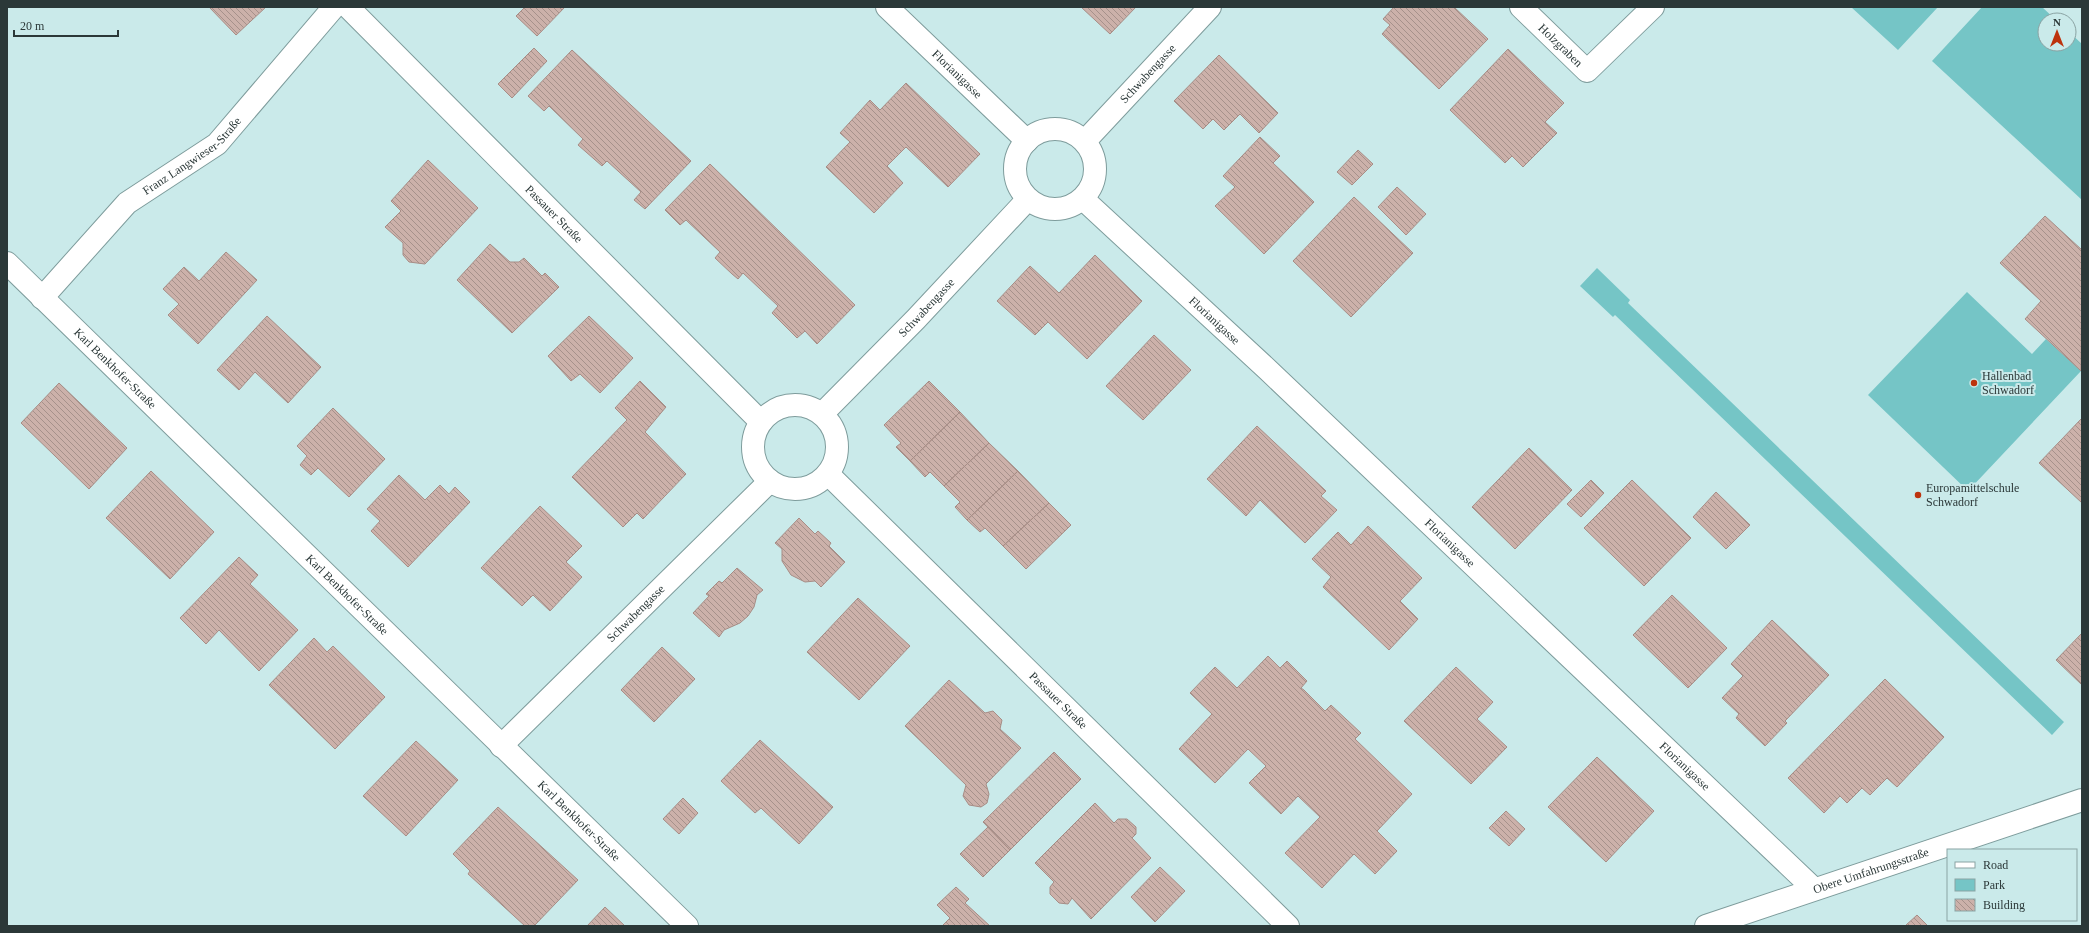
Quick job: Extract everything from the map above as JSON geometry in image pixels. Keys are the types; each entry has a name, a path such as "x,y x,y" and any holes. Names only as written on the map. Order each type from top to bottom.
{"street":[{"name":"Franz Langwieser-Straße","path":"42,298 127,203 217,144 334,7"},
{"name":"Passauer Straße","path":"348,7 761,422"},
{"name":"Florianigasse","path":"887,7 1027,141"},
{"name":"Schwabengasse","path":"1085,141 1210,7"},
{"name":"Holzgraben","path":"1521,7 1587,71 1653,7"},
{"path":"1045,130 1063,130 1085,141 1095,160 1096,174 1091,188 1083,199 1065,208 1051,209 1037,205 1028,199 1016,178 1016,164 1019,151 1027,141 1045,130"},
{"name":"Schwabengasse","path":"822,414 916,319 1028,199"},
{"name":"Florianigasse","path":"1083,199 1268,370 1814,889"},
{"name":"Karl Benkhofer-Straße","path":"7,263 687,926"},
{"path":"798,404 812,408 822,414 832,425 837,438 838,447 835,462 828,474 817,484 798,490 783,488 770,481 762,473 755,460 753,446 754,435 761,422 770,412 783,406 798,404"},
{"name":"Passauer Straße","path":"828,474 1288,926"},
{"name":"Schwabengasse","path":"501,746 770,481"},
{"name":"Obere Umfahrungsstraße","path":"1706,926 2082,800"}],"green space":[{"path":"1851,7 1938,7 1898,50"},
{"path":"1982,7 2042,7 2047,12 2037,12 2037,52 2077,52 2077,39 2082,44 2082,200 1932,61"},
{"path":"1597,268 1630,300 1628,303 2064,722 2052,735 1615,315 1613,317 1580,286"},
{"name":"Hallenbad Schwadorf","path":"1967,292 2032,354 2046,339 2081,371 1968,491 1868,395"}],"building":[{"path":"209,7 266,7 236,35"},
{"path":"525,7 565,7 537,36 516,16"},
{"path":"1081,7 1136,7 1110,34"},
{"path":"1394,7 1454,7 1488,39 1439,89 1382,34 1390,25 1383,19"},
{"path":"534,48 547,61 512,98 498,84"},
{"path":"1508,49 1564,103 1545,122 1557,133 1523,167 1512,156 1505,163 1450,110"},
{"path":"572,50 691,161 645,209 634,200 641,192 607,161 602,166 578,145 583,139 549,106 544,111 528,96"},
{"path":"1219,55 1278,113 1259,133 1240,114 1224,130 1213,119 1203,129 1174,101"},
{"path":"906,83 980,154 948,187 906,147 887,166 903,183 874,213 826,167 850,142 840,133 870,100 880,110"},
{"path":"1260,137 1280,156 1273,163 1314,202 1264,254 1215,206 1235,187 1223,176"},
{"path":"1358,150 1373,164 1352,185 1337,172"},
{"path":"428,160 478,208 425,264 409,262 403,255 403,243 385,227 401,211 391,201"},
{"path":"710,164 855,305 817,344 805,331 797,338 772,313 778,306 743,273 738,279 732,274 715,258 720,252 686,220 680,225 665,210"},
{"path":"1397,187 1426,214 1406,235 1378,207"},
{"path":"1354,197 1413,253 1351,317 1293,261"},
{"path":"2045,216 2082,250 2081,371 2025,319 2041,301 2000,263"},
{"path":"490,244 510,262 519,262 524,258 542,276 545,273 559,287 512,333 457,280"},
{"path":"226,252 257,280 198,344 168,315 179,304 163,289 184,267 199,281"},
{"path":"1095,255 1142,301 1087,359 1048,322 1035,335 997,301 1030,266 1059,293"},
{"path":"267,316 321,367 288,403 255,372 239,390 217,370"},
{"path":"589,316 633,358 600,393 580,374 571,381 548,356"},
{"path":"1154,335 1191,370 1143,420 1106,386"},
{"path":"640,381 666,407 645,432 686,474 643,519 637,513 623,527 572,477 627,420 615,408"},
{"path":"929,381 960,412 910,461 896,447 901,443 884,425"},
{"path":"59,383 127,448 89,489 21,423"},
{"path":"333,408 385,459 349,497 318,468 311,475 300,465 307,456 297,446"},
{"path":"960,412 989,443 944,486 930,472 925,477 910,461"},
{"name":"Europamittelschule Schwadorf","path":"2082,418 2082,503 2039,463"},
{"path":"1257,426 1326,491 1321,496 1337,510 1305,543 1260,500 1246,516 1207,479"},
{"path":"989,443 1018,471 967,520 955,507 960,502 944,486"},
{"path":"1529,448 1572,490 1515,549 1472,507"},
{"path":"151,471 214,532 170,579 106,518"},
{"path":"1018,471 1049,503 1003,546 985,528 980,532 967,520"},
{"path":"399,475 425,500 440,485 449,494 455,487 470,502 408,567 371,531 380,521 367,509"},
{"path":"1591,480 1604,493 1581,517 1567,504"},
{"path":"1632,480 1691,538 1644,586 1584,528"},
{"path":"1716,492 1750,525 1726,549 1693,517"},
{"path":"1049,503 1071,525 1026,569 1003,546"},
{"path":"540,506 582,546 566,562 582,577 550,611 533,595 522,606 481,568"},
{"path":"799,518 815,534 818,531 831,543 829,546 845,562 821,587 815,581 805,582 791,575 782,561 782,549 775,543"},
{"path":"1368,526 1422,578 1400,601 1418,619 1389,650 1323,587 1331,577 1312,559 1338,532 1351,545"},
{"path":"239,557 258,575 250,584 298,630 259,671 219,630 206,644 180,618"},
{"path":"737,568 763,590 757,595 754,607 748,616 740,623 724,630 719,637 693,613 709,596 706,594 719,581 722,583"},
{"path":"1672,595 1727,648 1688,688 1633,635"},
{"path":"858,598 910,646 859,700 807,652"},
{"path":"1772,620 1829,675 1785,721 1787,723 1765,746 1736,718 1739,714 1722,698 1743,676 1731,664"},
{"path":"2082,633 2082,685 2056,660"},
{"path":"314,638 327,652 333,646 385,697 335,749 269,685"},
{"path":"662,647 695,679 654,722 621,690"},
{"path":"1268,656 1280,668 1287,661 1307,681 1301,688 1325,711 1331,705 1361,733 1355,739 1412,794 1377,831 1397,851 1375,874 1354,854 1322,888 1285,853 1320,817 1298,796 1281,814 1249,783 1266,766 1248,749 1215,783 1179,749 1212,714 1190,693 1215,667 1237,688"},
{"path":"1456,667 1493,702 1477,719 1507,747 1471,784 1404,721"},
{"path":"1885,679 1944,737 1897,787 1887,778 1870,795 1862,788 1847,803 1840,796 1824,813 1788,778"},
{"path":"949,680 985,713 993,711 1002,720 1000,729 1021,748 986,784 989,794 987,803 981,807 969,805 963,796 966,785 905,726"},
{"path":"760,740 833,807 799,844 761,808 755,813 721,781"},
{"path":"416,741 458,780 406,836 363,796"},
{"path":"1054,752 1081,779 1010,850 983,822"},
{"path":"1597,757 1654,811 1606,862 1548,807"},
{"path":"683,798 698,813 679,834 663,819"},
{"path":"1095,803 1114,823 1118,819 1127,819 1136,827 1136,834 1132,838 1151,858 1091,919 1072,898 1068,904 1059,903 1050,894 1050,887 1054,882 1035,863"},
{"path":"498,807 578,880 534,926 525,926 468,874 470,871 453,854"},
{"path":"1506,811 1525,829 1509,846 1489,828"},
{"path":"988,827 1010,850 983,877 960,854"},
{"path":"1160,867 1185,891 1155,922 1131,897"},
{"path":"956,887 969,899 965,903 990,926 942,926 950,918 937,905"},
{"path":"605,907 625,926 587,926"},
{"path":"1917,915 1928,926 1905,926"}],"place":[{"name":"Hallenbad Schwadorf","path":"1974,383"},
{"name":"Europamittelschule Schwadorf","path":"1918,495"}]}
